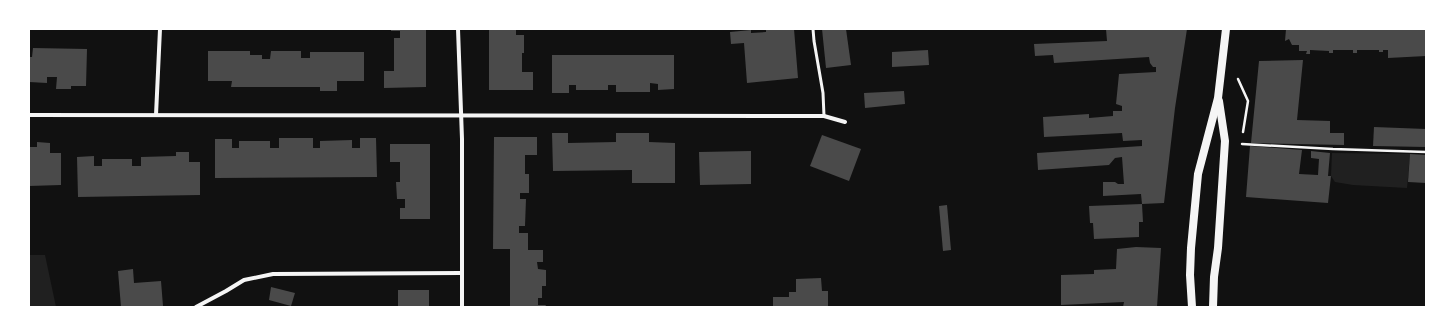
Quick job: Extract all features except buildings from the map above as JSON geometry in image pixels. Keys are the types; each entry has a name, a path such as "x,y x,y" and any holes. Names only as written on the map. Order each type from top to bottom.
{"main road":[{"path":"1192,307 1190,275 1191,248 1198,174 1218,98 1226,29"},
{"path":"1214,307 1214,277 1218,248 1225,141 1218,98"}],"street":[{"path":"156,115 160,29"},
{"path":"458,29 461,116 462,307"},
{"path":"29,115 824,116 845,122"},
{"path":"196,307 226,292 244,280 273,274 461,273"}],"lane":[{"path":"813,29 823,93 824,116"}],"path":[{"path":"1225,141 1240,144 1426,152"}],"shaded area":[{"path":"1332,153 1410,154 1407,188 1353,185 1335,182 1331,176"},
{"path":"29,255 45,255 56,307 29,307"}]}
